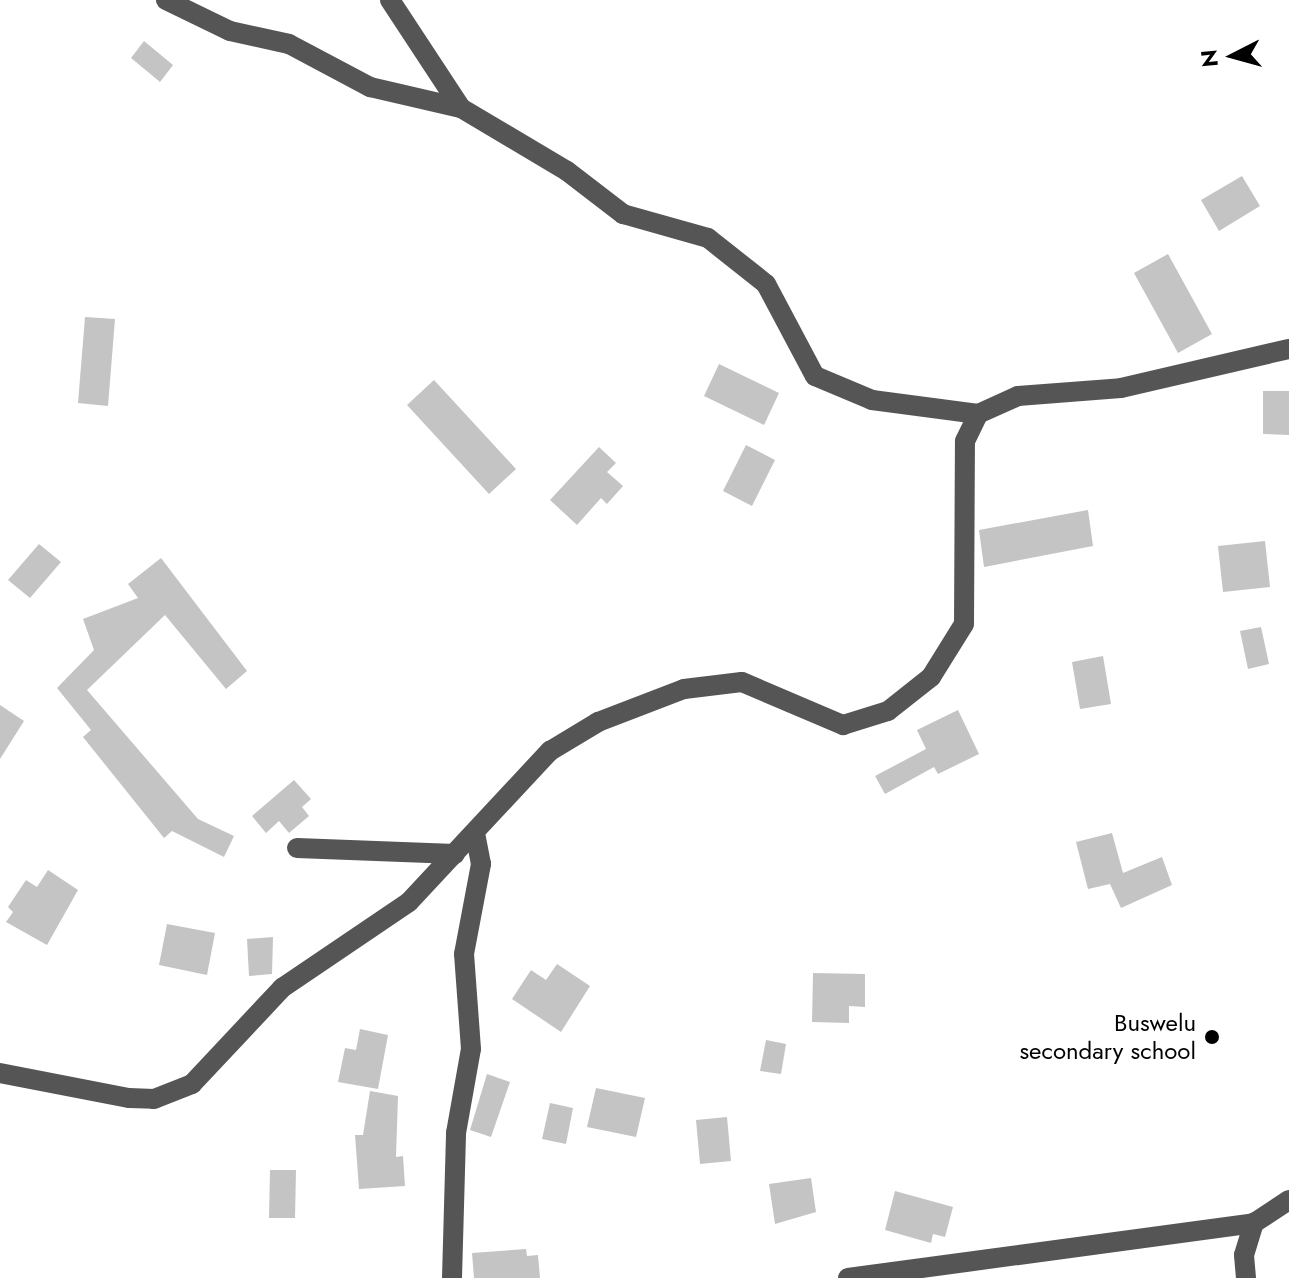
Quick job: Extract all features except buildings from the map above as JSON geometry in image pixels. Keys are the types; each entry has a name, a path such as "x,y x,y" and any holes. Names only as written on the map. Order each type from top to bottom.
{"street":[{"path":"166,0 230,31 289,44 370,87 461,108 567,171 623,214 686,228 725,250 782,306 805,366 837,389 978,414 1018,396 1121,388 1289,349"},
{"path":"390,0 461,108"},
{"path":"0,1073 129,1098 173,1094 210,1067 282,988 375,929 455,854 561,740 684,689 751,684 843,725 888,711 914,693 959,642 964,624 965,441 978,414"},
{"path":"452,1278 456,1133 472,1024 464,954 481,864 475,833"},
{"path":"297,848 455,854"},
{"path":"848,1278 1254,1223 1289,1200"},
{"path":"1246,1278 1244,1255 1254,1223"}],"place":[{"name":"Buswelu secondary school","path":"1212,1037"}]}
